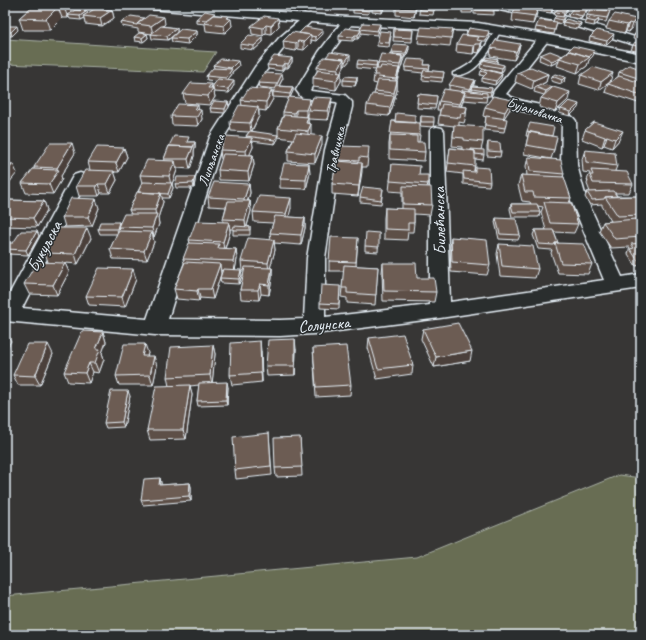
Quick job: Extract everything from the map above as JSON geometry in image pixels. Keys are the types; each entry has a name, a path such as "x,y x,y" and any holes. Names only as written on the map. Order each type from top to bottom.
{"street":[{"path":"139,5 498,30 641,58"},
{"path":"488,5 566,20 641,43"},
{"name":"Липљанска","path":"155,327 217,137 260,70 283,42 310,17"},
{"name":"Травничка","path":"314,326 316,258 333,150 345,107 345,102 340,98 307,95 303,90 324,52 348,20"},
{"name":"Бујановачка","path":"544,38 499,94 499,96 508,101 559,115 569,121 569,165 578,198 616,285"},
{"name":"Билећанска","path":"437,131 440,311"},
{"name":"Букуљска","path":"7,314 80,178"},
{"name":"Солунска","path":"7,314 155,327 280,328 314,326 440,311 641,281"}],"lane":[{"path":"454,74 474,66 487,50 498,30"}],"green space":[{"path":"5,39 216,52 203,72 5,64"},
{"path":"619,475 641,478 641,635 5,635 5,596 417,557"}],"building":[{"path":"34,5 67,5 64,7 58,7 46,19 19,18"},
{"path":"374,5 384,5 382,9 372,8"},
{"path":"397,5 416,5 415,9 396,8"},
{"path":"420,5 435,5 434,11 420,10"},
{"path":"533,5 532,7 525,6"},
{"path":"539,5 555,5 552,9 537,7"},
{"path":"576,5 588,8 582,16 569,13"},
{"path":"355,6 370,7 369,11 353,9"},
{"path":"462,6 473,6 473,9 463,9"},
{"path":"474,6 493,6 494,11 475,10"},
{"path":"516,6 538,9 535,16 513,13"},
{"path":"560,6 568,7 564,13 555,12"},
{"path":"96,8 112,10 100,18 83,16"},
{"path":"591,8 610,11 607,18 587,15"},
{"path":"75,10 87,11 80,16 68,15"},
{"path":"205,11 215,13 206,20 196,19"},
{"path":"615,14 636,19 632,24 629,23 627,25 609,21"},
{"path":"149,15 164,17 151,26 137,24"},
{"path":"214,15 228,16 226,18 231,19 224,26 204,23"},
{"path":"131,16 144,18 137,25 121,22"},
{"path":"264,16 278,18 271,26 266,25 263,28 251,26"},
{"path":"556,16 564,17 562,20 554,18"},
{"path":"590,17 599,19 595,22 586,20"},
{"path":"566,19 581,23 579,25 563,22"},
{"path":"539,20 557,22 555,30 536,27"},
{"path":"363,23 380,24 377,31 360,29"},
{"path":"5,26 17,26 11,32 5,32"},
{"path":"161,26 177,28 167,36 151,34"},
{"path":"305,27 323,30 316,37 299,33"},
{"path":"421,27 453,29 451,38 419,35"},
{"path":"345,28 361,30 358,35 353,37 339,36"},
{"path":"469,28 489,31 487,37 466,35"},
{"path":"181,29 197,31 187,39 171,38"},
{"path":"394,29 413,30 412,38 394,37"},
{"path":"597,30 614,34 607,41 590,37"},
{"path":"638,30 641,30 641,36 634,35"},
{"path":"380,31 391,32 389,43 377,42"},
{"path":"292,32 311,35 304,42 298,41 296,43 283,41"},
{"path":"139,33 147,34 142,38 134,37"},
{"path":"249,35 263,38 254,46 240,44"},
{"path":"462,35 479,37 477,40 482,41 481,44 475,44 474,46 457,44"},
{"path":"496,40 520,44 516,52 491,48"},
{"path":"635,42 641,44 641,47 633,45"},
{"path":"394,44 409,45 406,53 391,52"},
{"path":"573,46 595,51 589,57 570,51 567,52"},
{"path":"550,51 563,56 552,61 540,55"},
{"path":"570,51 590,57 580,64 559,58"},
{"path":"330,52 350,55 345,62 344,59 326,57"},
{"path":"381,54 402,56 400,65 378,63"},
{"path":"393,54 405,55 402,59 402,56"},
{"path":"274,56 292,58 288,64 284,63 282,66 267,65"},
{"path":"324,57 344,59 338,69 317,67"},
{"path":"486,57 498,59 496,61 485,59"},
{"path":"221,59 238,61 231,68 213,65"},
{"path":"408,59 425,60 424,65 430,65 429,69 405,67"},
{"path":"358,60 377,62 376,66 357,64"},
{"path":"484,60 504,65 502,68 481,64"},
{"path":"629,65 641,69 641,79 619,72"},
{"path":"381,66 399,68 396,79 378,77 379,75 374,75 376,69 380,69"},
{"path":"531,67 548,74 534,80 517,73"},
{"path":"593,67 613,73 601,82 581,75"},
{"path":"213,68 232,69 226,78 206,76"},
{"path":"483,69 502,74 496,81 482,78 487,73 481,71"},
{"path":"318,70 341,73 336,81 313,78"},
{"path":"424,70 444,72 443,78 422,76"},
{"path":"264,73 282,74 277,84 258,83"},
{"path":"555,74 565,77 562,80 552,76"},
{"path":"345,76 357,77 356,81 343,80"},
{"path":"455,76 475,80 470,89 449,85"},
{"path":"619,76 641,83 641,95 608,84"},
{"path":"218,79 234,81 228,89 212,87"},
{"path":"378,80 397,81 394,93 375,91"},
{"path":"191,83 211,84 208,88 213,88 208,96 183,94"},
{"path":"540,84 552,87 546,91 535,87"},
{"path":"277,86 293,87 290,94 273,92"},
{"path":"473,86 492,88 491,92 472,89"},
{"path":"553,87 570,92 558,103 541,98"},
{"path":"249,88 272,90 266,102 241,100"},
{"path":"444,89 465,92 460,104 439,101"},
{"path":"462,90 487,93 487,97 464,95 465,92 462,92"},
{"path":"372,94 394,96 390,108 367,105"},
{"path":"418,94 437,96 436,105 417,103"},
{"path":"493,96 512,100 505,112 485,107"},
{"path":"289,97 310,99 306,110 296,110 294,113 283,112"},
{"path":"313,97 332,98 328,111 308,110"},
{"path":"214,101 228,102 225,109 210,108"},
{"path":"569,101 579,104 571,112 561,109"},
{"path":"178,104 198,105 195,109 201,110 197,117 171,116"},
{"path":"442,104 467,107 465,114 461,113 460,118 439,115"},
{"path":"239,105 258,107 250,123 230,122"},
{"path":"396,113 415,115 415,123 395,122"},
{"path":"284,115 308,117 306,123 311,124 308,131 278,128"},
{"path":"421,116 434,117 434,122 421,122"},
{"path":"486,116 507,119 505,128 485,125"},
{"path":"392,121 420,123 420,135 390,133"},
{"path":"594,122 623,131 615,139 585,130"},
{"path":"530,123 554,127 552,136 527,131"},
{"path":"454,125 483,127 483,142 453,137"},
{"path":"250,131 278,135 275,140 246,136"},
{"path":"529,132 557,137 554,150 526,145"},
{"path":"296,133 322,136 315,154 288,151"},
{"path":"390,135 417,136 417,142 424,142 425,152 390,150"},
{"path":"174,136 189,137 187,142 195,142 193,147 169,146"},
{"path":"226,136 252,138 246,151 220,150"},
{"path":"488,142 500,143 501,152 488,151"},
{"path":"50,143 72,143 57,168 34,167"},
{"path":"169,146 193,147 188,159 164,159"},
{"path":"340,146 369,147 368,158 359,157 359,161 338,160"},
{"path":"97,147 124,148 116,163 88,162"},
{"path":"450,148 475,151 475,166 448,163"},
{"path":"471,149 484,150 484,155 475,154 475,151"},
{"path":"585,150 615,153 617,166 586,162"},
{"path":"223,154 253,155 248,172 218,170"},
{"path":"528,157 561,160 564,174 530,171"},
{"path":"147,160 175,161 169,176 140,175"},
{"path":"337,161 362,163 359,186 332,184"},
{"path":"5,163 13,164 5,173"},
{"path":"284,163 309,164 306,180 280,179"},
{"path":"392,164 420,166 419,175 428,175 428,184 390,181"},
{"path":"475,167 489,168 490,182 464,179 463,171 475,172"},
{"path":"33,169 59,170 49,184 22,183"},
{"path":"85,170 114,171 107,184 98,184 96,186 76,186"},
{"path":"591,170 627,172 633,184 593,183 590,175 593,175"},
{"path":"521,175 564,177 571,198 534,197 533,192 525,192"},
{"path":"177,177 195,177 193,183 175,184"},
{"path":"143,182 172,183 168,194 138,192"},
{"path":"214,182 249,184 244,199 208,197"},
{"path":"403,186 431,187 432,205 403,204"},
{"path":"363,187 383,189 381,200 360,197"},
{"path":"613,191 617,196 592,200 587,192"},
{"path":"137,192 161,193 155,210 129,210"},
{"path":"259,196 291,198 286,214 253,212"},
{"path":"641,196 641,215 618,216 605,197"},
{"path":"71,198 96,199 88,217 62,217"},
{"path":"5,200 44,201 33,218 5,217"},
{"path":"228,201 250,201 245,220 223,219"},
{"path":"544,202 571,203 578,224 550,223"},
{"path":"511,204 537,204 540,212 513,212"},
{"path":"385,208 414,209 414,223 408,223 408,230 385,229"},
{"path":"124,214 157,214 152,228 118,227"},
{"path":"275,216 305,218 301,235 270,233"},
{"path":"496,218 516,219 520,235 500,234"},
{"path":"636,219 641,225 641,237 615,239 603,222"},
{"path":"196,221 229,222 223,242 189,240"},
{"path":"100,222 119,222 117,229 98,229"},
{"path":"234,226 250,227 250,230 233,230"},
{"path":"58,228 87,228 75,254 45,253"},
{"path":"535,230 553,230 558,243 555,243 554,245 539,244"},
{"path":"21,231 37,231 26,250 5,249 9,243 13,243"},
{"path":"118,231 152,232 144,251 110,249"},
{"path":"366,232 379,233 379,247 365,246"},
{"path":"331,237 358,238 356,262 329,261"},
{"path":"451,237 487,240 490,265 452,262"},
{"path":"248,238 274,240 268,263 241,261"},
{"path":"189,243 219,244 218,248 236,249 233,261 183,259"},
{"path":"555,243 584,244 592,264 561,263"},
{"path":"641,243 641,260 638,261 630,249 634,248 631,244"},
{"path":"499,244 533,246 538,269 502,266"},
{"path":"37,262 65,263 53,285 24,284"},
{"path":"185,262 220,264 211,289 198,289 197,291 174,289"},
{"path":"383,263 416,263 417,278 434,278 436,292 384,291"},
{"path":"344,265 378,267 376,295 347,293 347,288 342,288"},
{"path":"245,267 272,268 269,285 260,284 258,290 240,290"},
{"path":"99,268 133,269 122,297 86,296"},
{"path":"223,269 241,270 239,279 220,278"},
{"path":"321,285 340,286 339,304 320,303"},
{"path":"458,323 472,351 436,357 423,329"},
{"path":"82,331 103,332 96,349 100,349 95,363 89,363 85,373 64,372"},
{"path":"403,334 413,365 378,369 369,338"},
{"path":"295,339 295,366 266,366 268,340"},
{"path":"260,341 261,373 230,375 231,343"},
{"path":"27,344 48,344 35,376 13,375"},
{"path":"124,344 145,344 142,356 154,356 150,375 116,376"},
{"path":"213,345 210,375 167,377 171,347"},
{"path":"346,346 351,385 316,387 313,348"},
{"path":"227,382 226,400 197,401 199,383"},
{"path":"190,385 183,430 147,430 156,386"},
{"path":"111,391 128,391 122,422 104,423"},
{"path":"269,433 271,466 235,470 233,437"},
{"path":"300,437 302,467 275,468 274,438"},
{"path":"160,478 159,485 190,483 189,496 141,500 144,479"}]}
